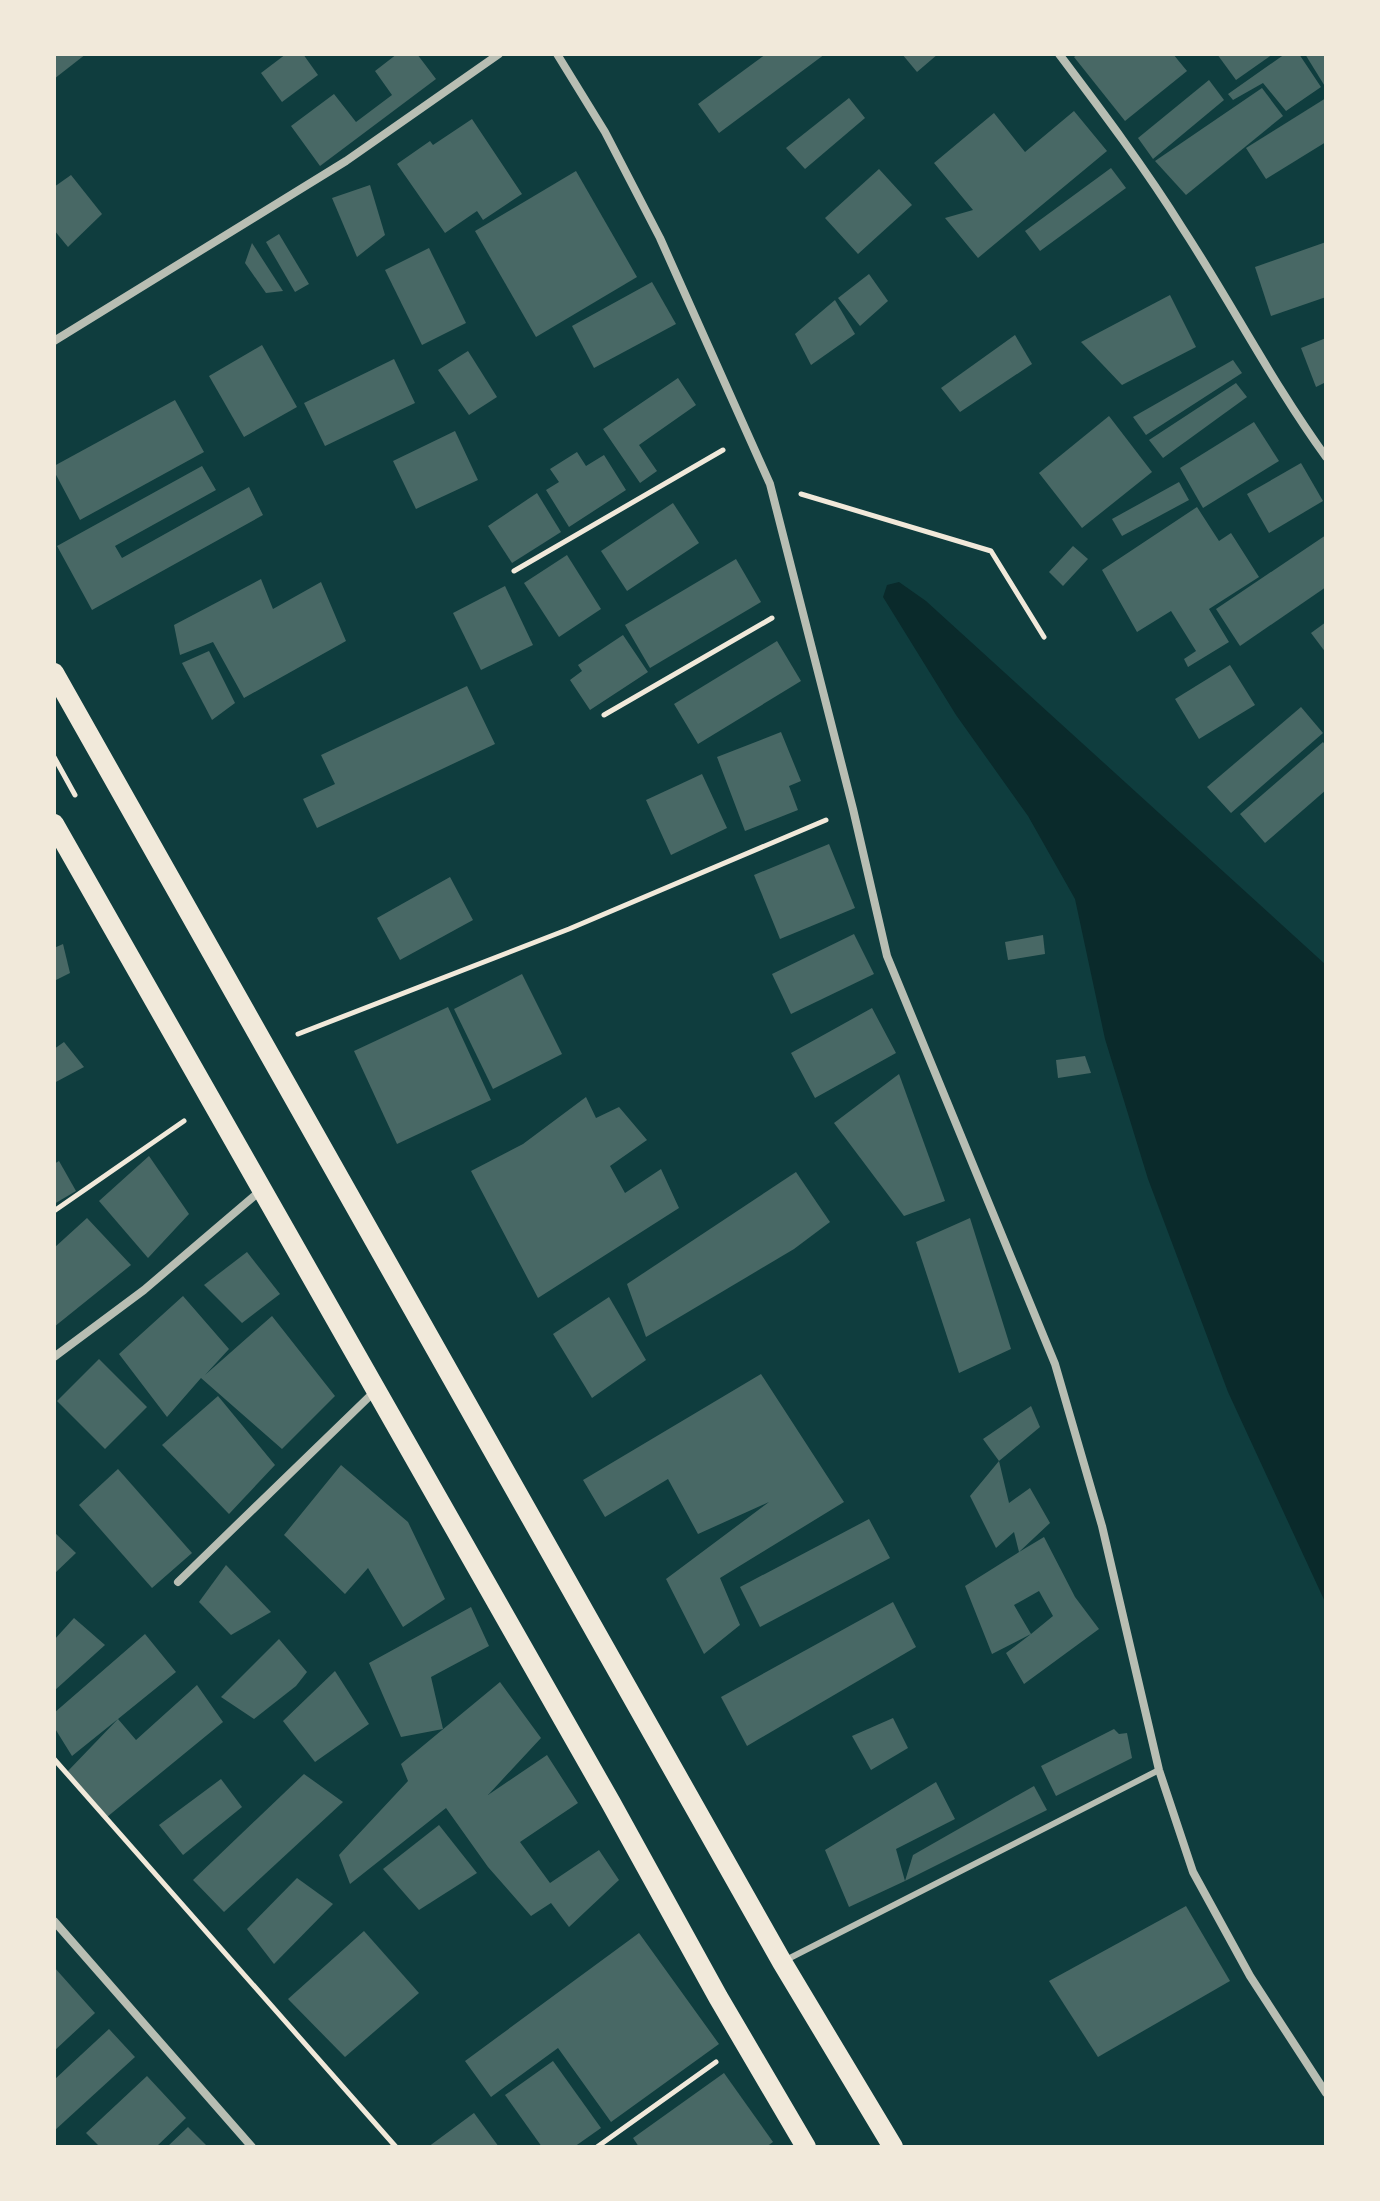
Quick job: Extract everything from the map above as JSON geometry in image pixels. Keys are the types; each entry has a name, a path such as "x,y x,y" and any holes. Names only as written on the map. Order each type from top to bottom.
{"main road":[{"path":"54,673 782,1962 893,2147"},
{"path":"54,824 806,2147"}],"street":[{"path":"54,341 346,161 499,54"},
{"path":"557,54 605,132 660,238 770,484 887,956 1055,1364 1102,1526 1159,1770 1193,1872 1250,1976 1326,2093"},
{"path":"1059,54 1107,117 1183,228 1253,345 1326,457"},
{"path":"54,1357 144,1290 261,1190"},
{"path":"178,1582 375,1391"},
{"path":"54,1921 252,2147"}],"lane":[{"path":"782,1962 1159,1770"}],"path":[{"path":"514,571 748,436"},
{"path":"770,484 991,551 1044,637"},
{"path":"604,715 801,601"},
{"path":"264,1047 569,929 853,809"},
{"path":"54,1211 211,1102"},
{"path":"54,1759 396,2147"},
{"path":"597,2147 727,2054 743,2039"}],"water":[{"path":"899,582 926,601 1326,965 1326,1604 1228,1392 1148,1179 1105,1039 1075,899 1028,816 956,715 883,597 887,585"}],"building":[{"path":"54,54 86,54 54,79"},
{"path":"286,54 303,54 318,75 282,102 261,73"},
{"path":"397,54 417,54 436,79 320,166 291,126 334,94 356,122 392,95 375,71"},
{"path":"766,54 825,54 719,133 698,104"},
{"path":"902,54 938,54 917,72"},
{"path":"1078,54 1173,54 1187,71 1125,121 1074,57"},
{"path":"1217,54 1273,54 1236,80"},
{"path":"1285,54 1299,54 1321,87 1286,111 1263,83 1233,100 1228,94"},
{"path":"1305,54 1326,54 1326,88"},
{"path":"1209,80 1224,100 1153,159 1138,138"},
{"path":"1262,88 1283,116 1186,195 1155,161"},
{"path":"849,98 865,118 805,169 786,148"},
{"path":"1326,98 1326,142 1266,179 1246,148"},
{"path":"1074,111 1107,151 978,258 945,218 973,210 934,163 994,113 1025,152"},
{"path":"472,119 522,194 483,220 477,211 445,233 397,164 430,141 433,145"},
{"path":"1111,168 1126,188 1040,251 1025,231"},
{"path":"879,169 912,205 858,254 825,218"},
{"path":"576,171 637,277 536,337 475,231"},
{"path":"71,175 102,214 68,247 54,230 54,187"},
{"path":"370,185 385,235 357,257 332,198"},
{"path":"279,234 309,284 295,292 266,242"},
{"path":"1326,242 1326,297 1271,316 1255,267"},
{"path":"252,243 283,291 266,293 245,263"},
{"path":"429,248 466,323 422,345 385,270"},
{"path":"869,274 888,301 860,326 838,298"},
{"path":"652,282 676,324 594,368 572,326"},
{"path":"1170,295 1196,347 1122,385 1081,342"},
{"path":"835,300 855,334 811,365 795,334"},
{"path":"1015,335 1032,364 960,412 941,388"},
{"path":"1326,338 1326,382 1316,387 1301,348"},
{"path":"262,345 297,407 244,437 209,376"},
{"path":"468,351 497,397 469,415 438,370"},
{"path":"394,359 415,403 325,446 304,403"},
{"path":"1233,360 1242,373 1146,435 1133,417"},
{"path":"678,378 696,405 639,445 657,471 640,483 603,429"},
{"path":"1236,383 1247,397 1163,458 1149,440"},
{"path":"175,400 204,452 80,520 54,466"},
{"path":"1109,416 1152,472 1082,528 1039,473"},
{"path":"1254,422 1279,461 1203,508 1180,468"},
{"path":"455,431 478,480 416,509 393,461"},
{"path":"577,452 586,466 604,455 626,490 569,527 546,490 559,482 550,469"},
{"path":"1301,463 1323,501 1269,533 1247,494"},
{"path":"202,466 216,490 115,546 122,558 249,487 263,515 92,610 57,546"},
{"path":"1179,482 1189,500 1122,536 1112,519"},
{"path":"537,493 561,532 512,563 488,526"},
{"path":"673,503 699,543 627,591 601,551"},
{"path":"1197,507 1219,541 1231,533 1259,577 1209,609 1229,642 1188,667 1184,659 1196,651 1171,611 1137,632 1102,570"},
{"path":"1326,535 1326,587 1240,646 1216,609"},
{"path":"1073,546 1088,559 1063,586 1049,572"},
{"path":"567,555 601,609 559,637 524,583"},
{"path":"736,559 761,602 650,668 625,625"},
{"path":"261,579 273,609 321,582 346,641 244,698 213,642 180,655 174,625"},
{"path":"505,586 533,645 481,670 453,613"},
{"path":"1326,622 1326,653 1311,633"},
{"path":"623,635 648,672 590,710 570,680 582,671 578,665"},
{"path":"777,641 801,681 698,744 674,704"},
{"path":"209,651 235,703 212,720 182,663"},
{"path":"1230,665 1255,705 1199,739 1175,699"},
{"path":"467,686 495,744 317,828 303,799 335,784 321,755"},
{"path":"1301,707 1323,733 1231,813 1207,787"},
{"path":"781,732 801,781 789,786 798,810 745,831 717,757"},
{"path":"1323,742 1326,746 1326,790 1265,843 1240,814"},
{"path":"702,774 727,828 671,855 646,800"},
{"path":"829,844 855,908 780,939 754,875"},
{"path":"450,877 473,920 400,960 377,918"},
{"path":"854,934 874,974 791,1014 772,974"},
{"path":"1043,935 1045,954 1008,960 1005,942"},
{"path":"63,944 70,973 54,981 54,948"},
{"path":"522,974 562,1054 493,1089 454,1009"},
{"path":"448,1007 491,1100 397,1144 354,1051"},
{"path":"872,1008 896,1053 815,1098 791,1053"},
{"path":"64,1042 84,1067 54,1083 54,1049"},
{"path":"1085,1056 1091,1073 1058,1078 1056,1060"},
{"path":"899,1074 945,1201 904,1216 834,1123"},
{"path":"586,1097 596,1118 619,1107 647,1140 610,1166 625,1193 661,1169 679,1208 538,1298 471,1171 523,1144"},
{"path":"149,1156 189,1214 148,1258 99,1201"},
{"path":"59,1161 76,1191 54,1204 54,1164"},
{"path":"796,1172 830,1222 794,1249 646,1337 627,1284"},
{"path":"87,1218 131,1265 54,1327 54,1248"},
{"path":"970,1218 1011,1349 959,1373 916,1242"},
{"path":"247,1252 280,1294 242,1323 204,1285"},
{"path":"183,1296 229,1349 205,1375 272,1316 335,1396 282,1449 201,1378 167,1417 119,1354"},
{"path":"609,1297 646,1360 592,1398 553,1334"},
{"path":"99,1359 147,1407 105,1449 57,1401"},
{"path":"761,1374 844,1502 720,1578 740,1625 704,1654 666,1579 769,1502 698,1534 668,1479 605,1517 583,1480"},
{"path":"218,1396 275,1465 229,1514 162,1445"},
{"path":"1031,1406 1040,1427 999,1461 983,1439"},
{"path":"999,1461 1009,1503 1030,1488 1050,1523 1019,1552 1014,1532 996,1548 970,1496"},
{"path":"341,1465 408,1522 445,1599 403,1627 368,1568 345,1594 284,1535"},
{"path":"118,1469 192,1553 152,1588 79,1505"},
{"path":"869,1519 890,1558 760,1627 740,1587"},
{"path":"54,1532 76,1553 54,1574"},
{"path":"1044,1537 1075,1597 1099,1629 1024,1684 1006,1653 1031,1634 992,1654 965,1586","holes":["1039,1591 1053,1616 1031,1634 1014,1605"]},
{"path":"226,1565 271,1612 231,1635 199,1602"},
{"path":"893,1602 916,1647 747,1746 721,1697"},
{"path":"471,1607 489,1646 431,1677 443,1729 401,1737 369,1663"},
{"path":"74,1618 105,1645 54,1691 54,1640"},
{"path":"145,1634 176,1672 72,1756 54,1727 54,1713"},
{"path":"279,1639 307,1672 296,1686 254,1719 221,1697"},
{"path":"335,1671 369,1724 315,1762 283,1721"},
{"path":"500,1682 541,1738 488,1795 547,1755 578,1803 520,1842 550,1883 599,1850 619,1880 569,1927 551,1903 531,1916 488,1867 446,1808 350,1884 339,1855 408,1781 401,1764"},
{"path":"197,1685 223,1722 107,1817 67,1772 118,1719 136,1740"},
{"path":"893,1718 908,1748 871,1770 852,1736"},
{"path":"1114,1729 1119,1734 1127,1733 1132,1758 1056,1796 1041,1766"},
{"path":"304,1774 343,1802 224,1912 193,1880"},
{"path":"221,1779 242,1807 183,1855 159,1825"},
{"path":"936,1782 955,1819 896,1849 905,1881 849,1907 825,1850"},
{"path":"1034,1786 1047,1810 905,1881 913,1855"},
{"path":"439,1825 477,1873 419,1910 383,1869"},
{"path":"297,1878 333,1904 274,1964 247,1929"},
{"path":"1186,1906 1230,1981 1098,2057 1049,1981"},
{"path":"364,1931 419,1993 345,2057 288,1999"},
{"path":"639,1933 719,2044 611,2122 558,2048 491,2097 465,2061"},
{"path":"54,1967 95,2013 54,2051"},
{"path":"109,2029 135,2057 54,2131 54,2080"},
{"path":"553,2061 601,2128 574,2147 542,2147 505,2095"},
{"path":"724,2073 773,2142 766,2147 639,2147 633,2138"},
{"path":"147,2076 186,2118 156,2147 100,2147 86,2133"},
{"path":"474,2113 499,2147 428,2147"},
{"path":"188,2127 208,2147 167,2147"}]}
